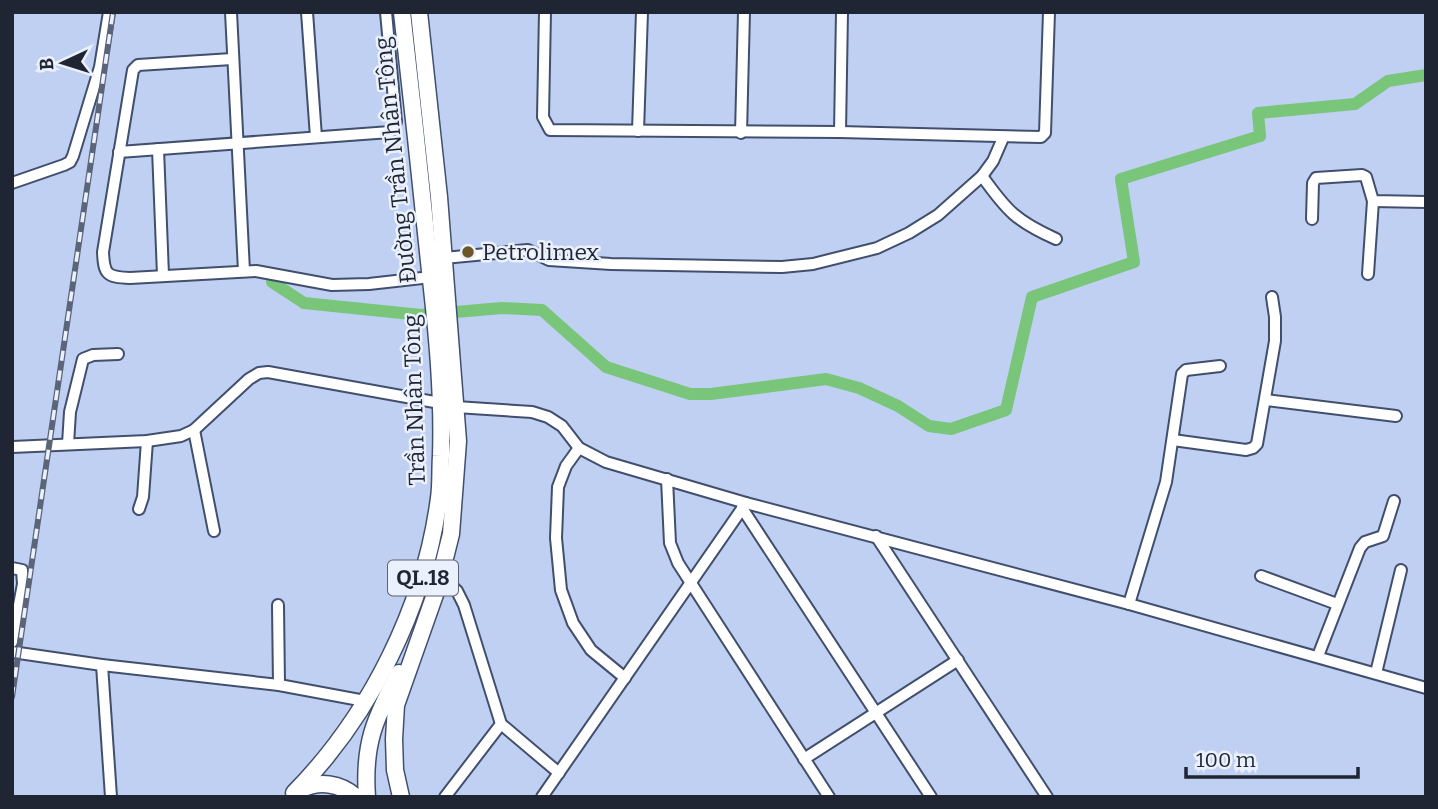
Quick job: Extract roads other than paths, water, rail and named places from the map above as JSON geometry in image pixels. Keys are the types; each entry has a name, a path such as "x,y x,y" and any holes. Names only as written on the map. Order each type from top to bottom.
{"highway":[{"name":"Đường Trần Nhân Tông","path":"402,12 431,277 441,301"},
{"name":"Đường Trần Nhân Tông","path":"419,12 444,258 441,301"},
{"name":"Trần Nhân Tông","path":"293,795 322,766 348,731 397,642 423,577 440,498 448,405 441,301"},
{"name":"Trần Nhân Tông","path":"401,797 395,770 396,705 441,575 455,506 458,441 448,405"},
{"name":"Trần Nhân Tông","path":"367,797 365,776 369,740 378,714 424,628"},
{"path":"293,795 307,786 321,784 335,785 356,797"}],"street":[{"path":"12,183 70,162 100,68 109,12"},
{"path":"231,12 244,271"},
{"path":"307,12 316,137"},
{"path":"119,152 385,134 394,129 396,122 386,12"},
{"path":"545,12 543,117 550,130 840,132 1003,138 1041,137 1047,128 1049,12"},
{"path":"638,131 642,12"},
{"path":"741,133 744,12"},
{"path":"840,132 842,12"},
{"path":"232,59 138,65 130,76 103,252 104,267 108,274 115,277 256,271 332,285 431,277"},
{"path":"444,258 528,250 550,260 611,264 782,267 813,264 877,248 938,215 982,176 993,161 1003,138"},
{"path":"158,149 163,275"},
{"path":"1312,219 1313,183 1316,178 1362,174 1369,182 1370,198 1373,201 1368,274"},
{"path":"982,176 1003,207 1029,226 1056,239"},
{"path":"1373,201 1426,202"},
{"path":"1172,440 1253,448 1260,436 1275,341 1272,297"},
{"path":"68,444 70,412 83,359 93,355 118,354"},
{"path":"1129,604 1166,482 1182,374 1186,370 1220,366"},
{"path":"12,447 147,441 181,436 194,430 249,379 259,373 268,372 448,405 532,412 548,417 562,426 579,448 606,462 667,479 744,506 876,536 1426,688"},
{"path":"1266,400 1396,416"},
{"path":"194,430 214,531"},
{"path":"139,509 143,497 147,441"},
{"path":"579,448 566,466 558,487 556,538 561,590 573,623 591,650 625,678"},
{"path":"667,479 670,543 678,564 829,797"},
{"path":"1318,656 1360,548 1365,542 1383,536 1394,501"},
{"path":"542,797 744,506"},
{"path":"744,506 931,797"},
{"path":"876,536 1047,797"},
{"path":"12,568 22,570 23,584 12,642"},
{"path":"1376,673 1401,570"},
{"path":"441,575 457,592 464,606 501,724 559,773"},
{"path":"1261,576 1338,604"},
{"path":"278,606 279,685"},
{"path":"12,652 102,666 279,685 365,701"},
{"path":"804,759 958,660"},
{"path":"102,666 111,797"},
{"path":"445,797 501,724"}],"waterway":[{"path":"272,282 304,303 421,315 502,308 542,310 606,367 690,394 711,394 826,379 859,388 898,406 929,426 951,429 1006,410 1032,297 1134,262 1121,179 1260,136 1258,113 1355,104 1388,81 1426,75"}],"railway":[{"path":"12,697 113,12"}],"place":[{"name":"Petrolimex","path":"468,252"}]}
